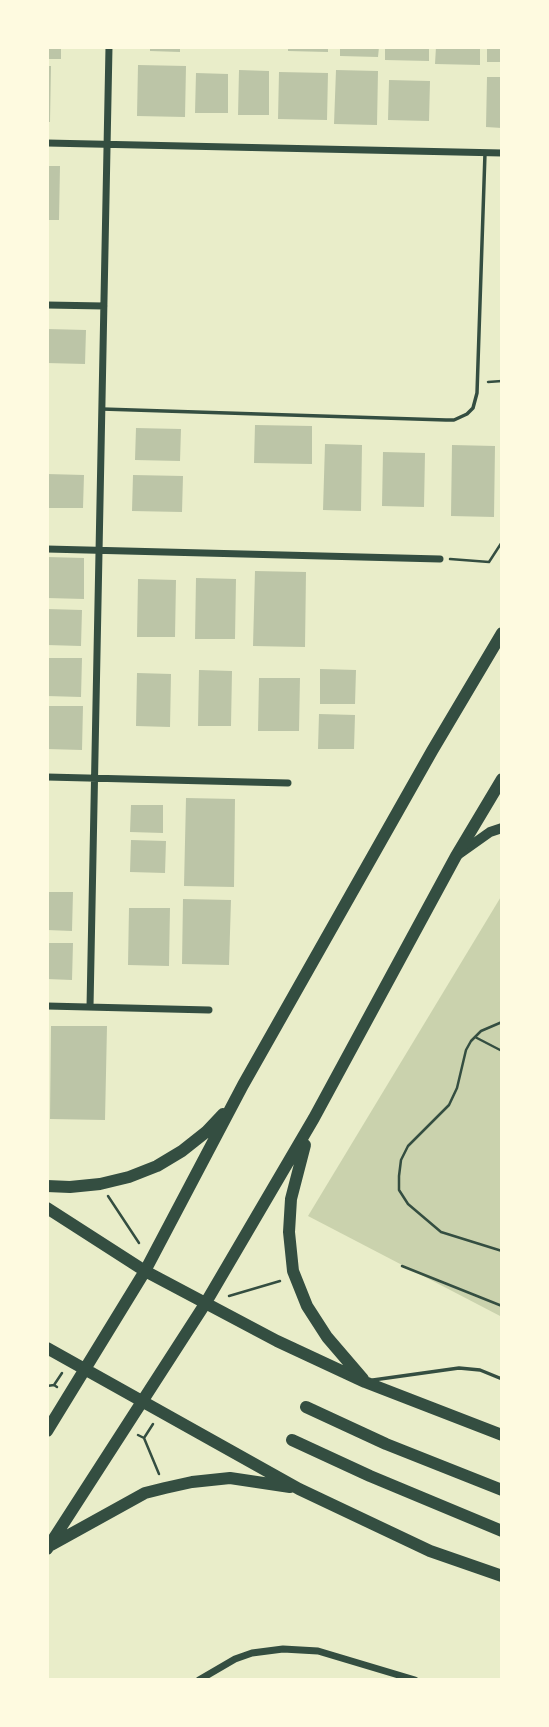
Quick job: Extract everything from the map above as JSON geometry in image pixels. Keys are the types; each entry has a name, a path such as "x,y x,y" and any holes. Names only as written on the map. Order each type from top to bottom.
{"main road":[{"path":"47,1431 145,1271 243,1085 425,763 502,633"},
{"path":"48,1548 205,1304 314,1118 456,856 502,779"},
{"path":"47,1186 100,1184 147,1170 182,1151 213,1125 243,1085"},
{"path":"314,1118 300,1159 291,1199 290,1252 295,1276 307,1306 327,1337 365,1382"},
{"path":"47,1208 145,1271 277,1341 365,1382 502,1436"},
{"path":"47,1348 299,1489 430,1550 502,1576"},
{"path":"306,1407 386,1444 502,1490"},
{"path":"292,1440 502,1531"},
{"path":"48,1548 145,1493 165,1488 230,1478 299,1489"}],"street":[{"path":"90,1007 109,47"},
{"path":"47,143 502,153"},
{"path":"47,305 104,306"},
{"path":"47,549 440,559"},
{"path":"47,777 288,783"},
{"path":"456,856 480,838 502,828"},
{"path":"47,1006 209,1010"},
{"path":"199,1680 234,1659 283,1649 318,1651 415,1680"}],"lane":[{"path":"102,409 454,420 467,414 476,401 478,383 485,153"},
{"path":"365,1382 459,1368 480,1370 502,1379"}],"path":[{"path":"478,383 502,381"},
{"path":"440,559 489,562 502,542"},
{"path":"502,1022 481,1031 466,1050 457,1088 449,1105 408,1146 401,1160 399,1190 408,1204 441,1233 502,1251"},
{"path":"475,1037 502,1051"},
{"path":"100,1184 139,1243"},
{"path":"402,1266 502,1306"},
{"path":"229,1296 295,1276"},
{"path":"47,1387 54,1385"},
{"path":"144,1438 160,1412"},
{"path":"126,1427 144,1438 165,1488"}],"green space":[{"path":"502,895 502,1317 308,1216"}],"building":[{"path":"47,47 61,47 61,59 47,59"},
{"path":"150,47 180,47 180,52 150,51"},
{"path":"288,47 328,47 328,52 288,51"},
{"path":"340,47 379,47 378,57 340,56"},
{"path":"385,47 429,47 429,61 385,60"},
{"path":"436,47 480,47 480,65 435,64"},
{"path":"487,47 502,47 502,62 487,62"},
{"path":"138,65 186,66 185,117 137,116"},
{"path":"47,66 51,66 50,122 47,122"},
{"path":"239,70 269,71 269,115 238,115"},
{"path":"336,70 378,71 377,125 334,124"},
{"path":"279,72 328,73 327,120 278,119"},
{"path":"196,73 228,74 228,113 195,113"},
{"path":"487,77 502,77 502,128 486,127"},
{"path":"389,80 430,81 429,121 388,120"},
{"path":"47,166 60,166 59,220 47,220"},
{"path":"47,329 86,330 85,364 47,363"},
{"path":"255,425 312,426 312,464 254,463"},
{"path":"136,428 181,429 180,461 135,460"},
{"path":"325,444 362,445 361,511 323,510"},
{"path":"452,445 495,446 494,517 451,516"},
{"path":"383,452 425,453 424,507 382,506"},
{"path":"47,474 84,475 83,508 47,508"},
{"path":"133,475 183,476 182,512 132,511"},
{"path":"47,557 84,558 84,599 47,598"},
{"path":"255,571 306,572 305,647 253,646"},
{"path":"196,578 236,579 235,639 195,639"},
{"path":"138,579 176,580 175,637 137,637"},
{"path":"47,609 82,610 81,646 47,645"},
{"path":"47,658 82,658 81,697 47,696"},
{"path":"320,669 356,670 355,704 320,704"},
{"path":"199,670 232,671 231,726 198,726"},
{"path":"137,673 171,674 170,727 136,726"},
{"path":"259,678 300,678 299,731 258,731"},
{"path":"47,706 83,706 82,750 47,749"},
{"path":"319,714 355,715 354,749 318,749"},
{"path":"186,798 235,799 234,887 184,886"},
{"path":"131,805 163,805 163,833 130,832"},
{"path":"131,840 166,841 165,873 130,872"},
{"path":"47,892 73,892 72,931 47,930"},
{"path":"183,899 231,900 229,965 182,964"},
{"path":"129,908 170,908 169,966 128,965"},
{"path":"47,943 73,943 72,980 47,979"},
{"path":"51,1026 107,1026 105,1120 50,1119"}]}
